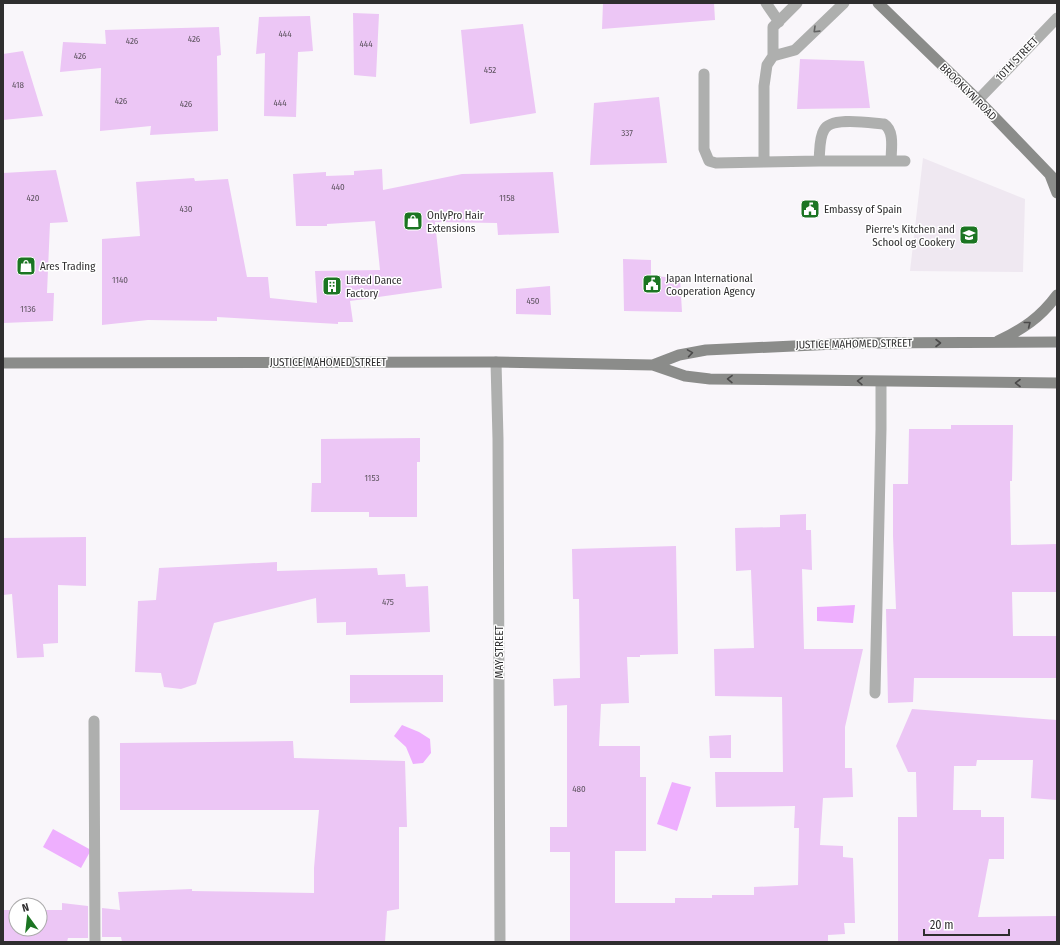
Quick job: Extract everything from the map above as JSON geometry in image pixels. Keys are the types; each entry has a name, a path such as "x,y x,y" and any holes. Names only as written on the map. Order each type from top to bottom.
{"main road":[{"name":"BROOKLYN ROAD","path":"878,3 978,100 1053,178"},
{"path":"1053,178 1057,194"},
{"path":"994,343 1020,330 1039,315 1057,296"},
{"name":"JUSTICE MAHOMED STREET","path":"653,365 679,355 706,350 856,343 1057,342"},
{"name":"JUSTICE MAHOMED STREET","path":"3,363 496,362 653,365 685,376 710,379 1057,383"}],"street":[{"path":"766,3 779,22"},
{"path":"773,56 773,27 797,3"},
{"path":"764,162 764,86 766,65 773,56 795,50 844,3"},
{"name":"10TH STREET","path":"978,100 1057,18"},
{"path":"704,74 704,149 710,161 716,163 819,160 905,161"},
{"path":"819,160 821,136 824,128 828,124 841,121 884,124 888,127 891,132 891,161"},
{"name":"MAY STREET","path":"496,362 498,447 500,942"},
{"path":"875,693 881,437 880,382"},
{"path":"94,721 95,942"}],"shaded area":[{"name":"Pierre's Kitchen and School og Cookery","path":"923,158 1025,199 1023,272 910,271"},
{"path":"855,605 853,623 817,621 817,607"},
{"path":"402,725 419,732 430,739 431,753 423,763 413,764 406,747 394,736"},
{"path":"672,782 691,787 677,831 657,824"},
{"path":"53,829 91,850 81,868 43,847"}],"building":[{"path":"603,3 714,3 715,20 602,29"},
{"path":"353,13 379,14 376,77 354,75"},
{"path":"310,16 313,51 298,52 296,117 264,116 265,53 256,54 259,17"},
{"path":"523,24 536,113 470,124 461,30"},
{"path":"219,27 221,55 217,56 218,131 150,135 151,126 100,131 101,68 60,72 63,42 106,44 105,30"},
{"path":"23,51 43,116 3,120 3,54"},
{"path":"800,59 864,61 870,108 797,109"},
{"path":"659,97 667,163 590,165 594,103"},
{"path":"382,169 383,190 462,174 553,172 559,233 498,235 497,223 435,222 442,288 350,301 353,322 338,322 338,324 217,317 217,321 148,320 102,325 102,239 140,236 136,182 194,178 195,181 228,179 247,277 268,277 270,298 317,303 315,271 380,270 375,221 327,224 327,226 296,226 293,174 326,172 326,176 354,175 354,171"},
{"path":"56,170 68,222 50,223 47,293 54,293 53,321 3,323 3,173"},
{"name":"Japan International Cooperation Agency","path":"623,259 651,260 651,276 680,278 682,312 624,311"},
{"path":"550,286 551,315 516,314 516,289"},
{"path":"951,425 1013,425 1012,481 1010,481 1011,545 1057,544 1057,592 1012,592 1013,636 1057,636 1057,678 914,678 913,702 888,703 886,609 896,609 893,536 893,484 908,484 909,429 951,429"},
{"path":"420,438 420,462 417,462 417,517 369,517 369,512 311,512 312,483 321,483 321,439"},
{"path":"806,514 806,530 811,530 812,570 802,569 804,649 863,649 845,727 845,768 852,768 853,797 823,798 820,845 843,846 843,857 853,858 855,923 844,923 845,934 828,935 828,942 570,942 570,852 550,852 550,827 567,827 567,705 554,706 553,679 580,678 579,599 573,599 572,549 676,546 678,654 640,655 640,657 627,657 629,703 601,704 599,746 640,746 640,777 646,777 646,851 615,851 615,903 675,903 675,898 712,898 712,895 754,895 754,887 798,885 799,828 794,828 795,806 716,807 715,772 783,772 782,697 715,696 714,649 754,648 751,570 736,571 735,528 780,527 780,515"},
{"path":"86,537 86,586 58,585 58,643 43,644 44,657 17,658 12,594 3,595 3,538"},
{"path":"277,562 277,571 377,568 378,575 405,574 406,587 428,586 430,632 346,635 346,622 317,623 316,598 214,623 196,684 181,689 164,687 161,673 135,672 138,601 156,600 159,568"},
{"path":"350,675 443,675 443,702 350,703"},
{"path":"912,709 1057,720 1057,800 1031,798 1033,760 977,760 976,766 954,766 953,810 981,810 981,817 1004,817 1004,859 989,859 978,917 1056,916 1056,942 898,942 898,817 917,817 916,772 908,772 896,746"},
{"path":"731,735 731,758 710,758 709,736"},
{"path":"293,741 294,758 405,761 407,827 399,827 399,909 387,911 385,942 122,942 121,937 102,937 102,908 120,910 118,892 192,889 192,891 314,893 314,868 319,810 120,810 120,743"},
{"path":"62,903 88,906 88,938 68,938 67,942 3,942 3,910 8,910 8,937 48,937 48,910 62,910"}],"place":[{"name":"Embassy of Spain","path":"810,209"},
{"name":"OnlyPro Hair Extensions","path":"413,221"},
{"name":"Pierre's Kitchen and School og Cookery","path":"969,235"},
{"name":"Ares Trading","path":"26,266"},
{"name":"Japan International Cooperation Agency","path":"652,284"},
{"name":"Lifted Dance Factory","path":"332,286"}]}
